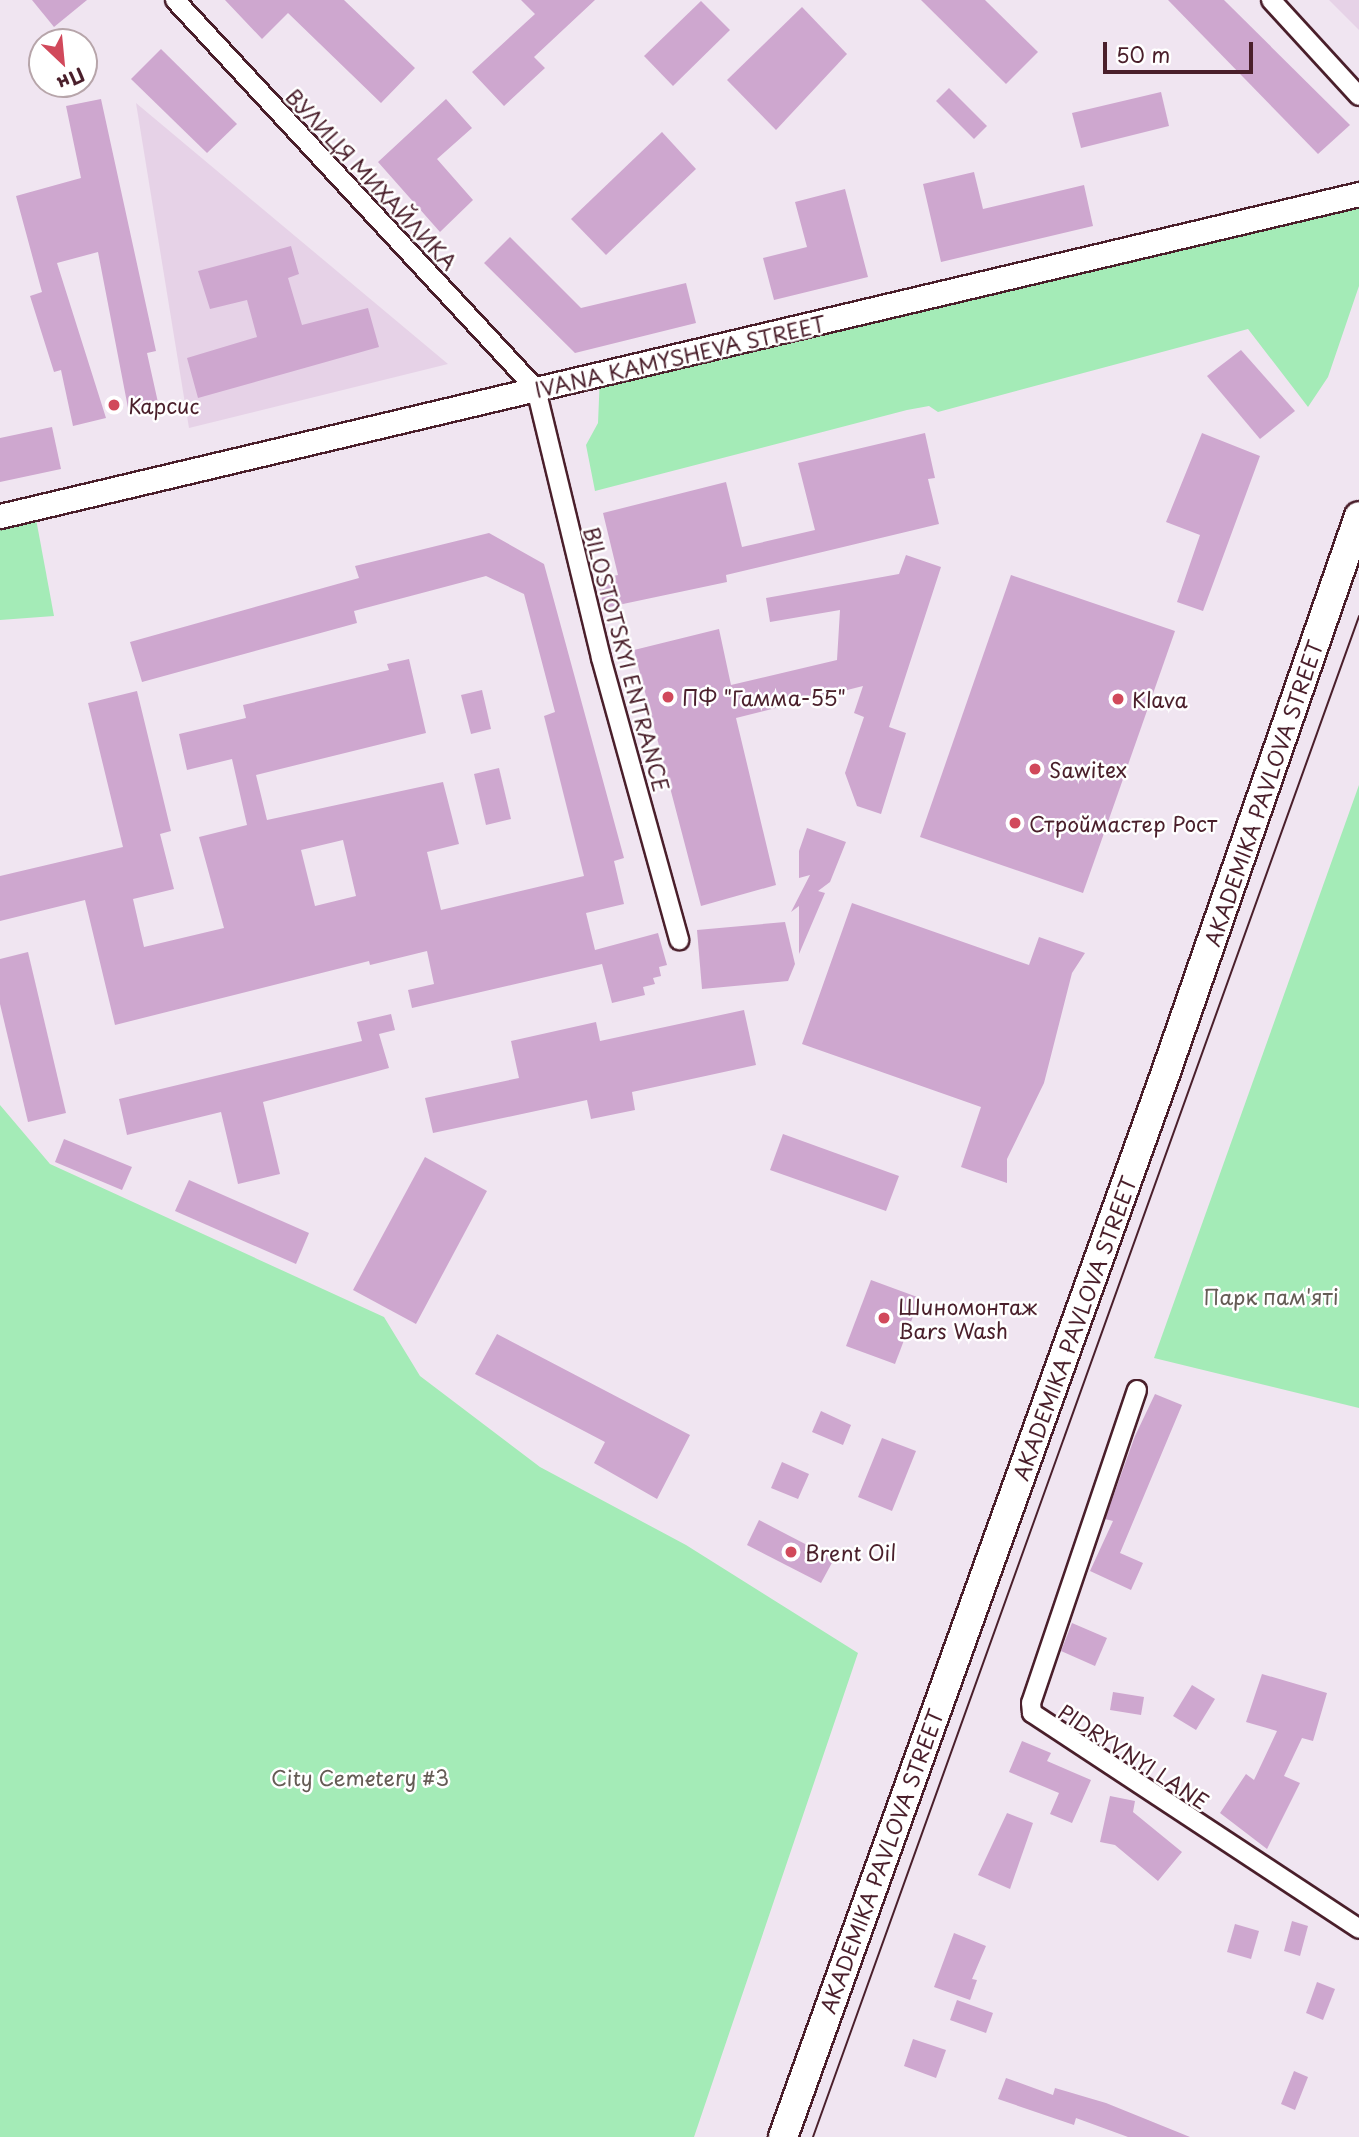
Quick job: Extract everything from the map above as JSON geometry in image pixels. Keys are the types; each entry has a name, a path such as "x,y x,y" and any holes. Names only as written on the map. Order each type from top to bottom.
{"main road":[{"name":"AKADEMIKA PAVLOVA STREET","path":"783,2137 1167,1069 1359,516"}],"street":[{"name":"ВУЛИЦЯ МИХАЙЛИКА","path":"175,0 536,389"},
{"path":"1271,0 1359,96"},
{"name":"IVANA KAMYSHEVA STREET","path":"0,516 1359,194"},
{"name":"BILOSTOTSKYI ENTRANCE","path":"536,389 601,658 679,940"},
{"name":"PIDRYVNYI LANE","path":"1137,1390 1031,1703 1032,1713 1359,1928"}],"shaded area":[{"path":"1329,0 1359,0 1359,30"},
{"path":"136,103 448,364 189,428"}],"green space":[{"path":"1359,194 1359,286 1328,377 1308,407 1248,329 938,412 929,406 907,410 595,491 586,445 598,423 600,375"},
{"path":"34,508 54,616 0,620 0,516"},
{"name":"Парк пам'яті","path":"1359,785 1359,1408 1154,1358"},
{"name":"City Cemetery #3","path":"0,1105 50,1164 384,1317 420,1376 540,1467 686,1545 858,1653 694,2137 0,2137"}],"building":[{"path":"32,0 87,0 54,27"},
{"path":"225,0 344,0 415,68 381,103 288,13 262,39"},
{"path":"521,0 595,0 534,57 545,68 504,106 472,72 535,14"},
{"path":"921,0 985,0 1038,52 1006,84"},
{"path":"1168,0 1224,0 1350,125 1318,154"},
{"path":"701,1 730,30 673,86 644,56"},
{"path":"802,7 847,54 776,130 727,80"},
{"path":"161,49 237,124 207,153 131,79"},
{"path":"949,88 987,126 974,139 936,101"},
{"path":"1161,92 1169,126 1081,148 1072,113"},
{"path":"101,99 156,351 147,353 159,407 129,413 98,252 57,263 106,418 73,426 61,370 54,372 30,296 42,292 16,196 81,178 66,106"},
{"path":"446,99 472,128 437,159 473,200 440,232 378,162"},
{"path":"662,132 696,169 606,255 571,219"},
{"path":"974,172 983,209 1084,185 1093,226 941,262 923,184"},
{"path":"845,189 868,277 774,300 763,258 807,247 795,202"},
{"path":"510,237 581,308 686,283 696,323 575,353 484,263"},
{"path":"291,246 299,274 288,278 302,325 368,308 379,347 198,398 187,358 257,337 247,300 210,309 198,271"},
{"path":"1241,350 1295,411 1260,439 1207,376"},
{"path":"52,427 61,469 0,482 0,438"},
{"path":"925,433 935,478 928,479 939,524 726,575 727,582 604,608 597,579 618,575 603,513 726,482 742,547 815,530 798,463"},
{"path":"1202,433 1260,456 1203,611 1177,602 1200,535 1166,522"},
{"path":"489,533 544,564 624,858 614,861 624,904 586,913 595,950 658,933 667,965 659,967 661,976 653,978 655,984 643,987 645,995 612,1003 602,964 412,1008 408,990 434,984 427,951 370,965 369,961 115,1025 85,900 0,921 0,876 123,847 88,703 137,691 171,831 160,834 174,889 133,899 144,947 224,928 199,837 247,825 232,759 187,770 179,734 246,718 243,705 389,670 387,664 409,659 426,733 256,775 267,820 443,782 459,844 427,852 441,910 584,876 544,716 555,712 524,594 486,576 354,611 357,623 142,682 130,642 359,578 355,566","holes":["343,840 356,896 315,906 301,850"]},
{"path":"906,555 941,567 889,727 906,733 881,814 857,806 845,773 864,717 854,713 863,686 736,718 776,885 701,906 634,650 719,629 731,685 837,660 840,610 770,622 766,598 899,574"},
{"path":"1011,575 1175,631 1083,893 920,837"},
{"path":"482,690 491,729 471,734 461,695"},
{"path":"499,768 511,819 486,825 474,774"},
{"path":"807,828 846,842 830,882 818,891 825,893 799,954 799,906 791,912 810,875 799,878 799,851"},
{"path":"852,903 1029,965 1039,937 1085,953 1072,973 1044,1083 1007,1159 1007,1183 961,1167 981,1107 802,1044"},
{"path":"785,922 795,964 788,981 702,989 697,930"},
{"path":"28,952 66,1113 28,1122 0,1004 0,959"},
{"path":"744,1010 756,1065 632,1092 635,1110 591,1119 587,1100 433,1133 425,1098 519,1078 511,1041 596,1022 600,1041"},
{"path":"391,1014 395,1030 379,1034 389,1068 263,1102 280,1174 238,1184 221,1112 127,1135 119,1099 362,1041 357,1022"},
{"path":"783,1134 899,1176 886,1211 770,1170"},
{"path":"64,1139 132,1167 122,1190 55,1162"},
{"path":"425,1157 487,1191 416,1324 353,1290"},
{"path":"189,1180 309,1233 296,1264 175,1211"},
{"path":"871,1280 920,1298 895,1364 846,1346"},
{"path":"497,1334 690,1435 657,1499 594,1463 605,1442 475,1374"},
{"path":"1155,1394 1182,1405 1120,1553 1143,1563 1131,1590 1090,1571 1113,1521 1105,1519 1135,1436"},
{"path":"821,1411 851,1425 843,1445 812,1432"},
{"path":"882,1438 916,1451 892,1511 858,1497"},
{"path":"782,1462 809,1474 798,1499 771,1488"},
{"path":"759,1520 834,1559 821,1583 747,1545"},
{"path":"1072,1623 1107,1638 1095,1666 1061,1651"},
{"path":"1262,1674 1327,1693 1313,1741 1302,1738 1284,1776 1300,1783 1267,1849 1220,1813 1246,1774 1254,1780 1277,1731 1246,1722"},
{"path":"1192,1685 1215,1699 1196,1730 1173,1716"},
{"path":"1113,1692 1144,1697 1141,1715 1110,1710"},
{"path":"1022,1741 1051,1753 1047,1761 1091,1780 1072,1823 1050,1814 1059,1793 1009,1772"},
{"path":"1110,1796 1135,1801 1133,1812 1182,1852 1158,1881 1115,1845 1100,1842"},
{"path":"1007,1813 1033,1823 1010,1889 978,1875"},
{"path":"1292,1921 1308,1926 1300,1956 1284,1951"},
{"path":"1235,1924 1259,1931 1251,1959 1227,1952"},
{"path":"954,1933 986,1946 972,1979 977,1980 970,2000 934,1987"},
{"path":"1317,1982 1335,1989 1323,2020 1306,2013"},
{"path":"957,2000 993,2013 986,2033 950,2020"},
{"path":"913,2039 946,2050 936,2078 904,2066"},
{"path":"1294,2071 1308,2077 1295,2110 1281,2104"},
{"path":"1006,2078 1053,2095 1055,2088 1106,2103 1190,2137 1128,2137 1076,2118 1074,2125 998,2099"}],"tram line":[{"path":"813,2137 1359,616"}],"place":[{"name":"Карсис","path":"114,405"},
{"name":"ПФ \"Гамма-55\"","path":"668,697"},
{"name":"Klava","path":"1118,699"},
{"name":"Sawitex","path":"1035,769"},
{"name":"Строймастер Рост","path":"1015,823"},
{"name":"Шиномонтаж Bars Wash","path":"884,1318"},
{"name":"Brent Oil","path":"791,1552"}]}
